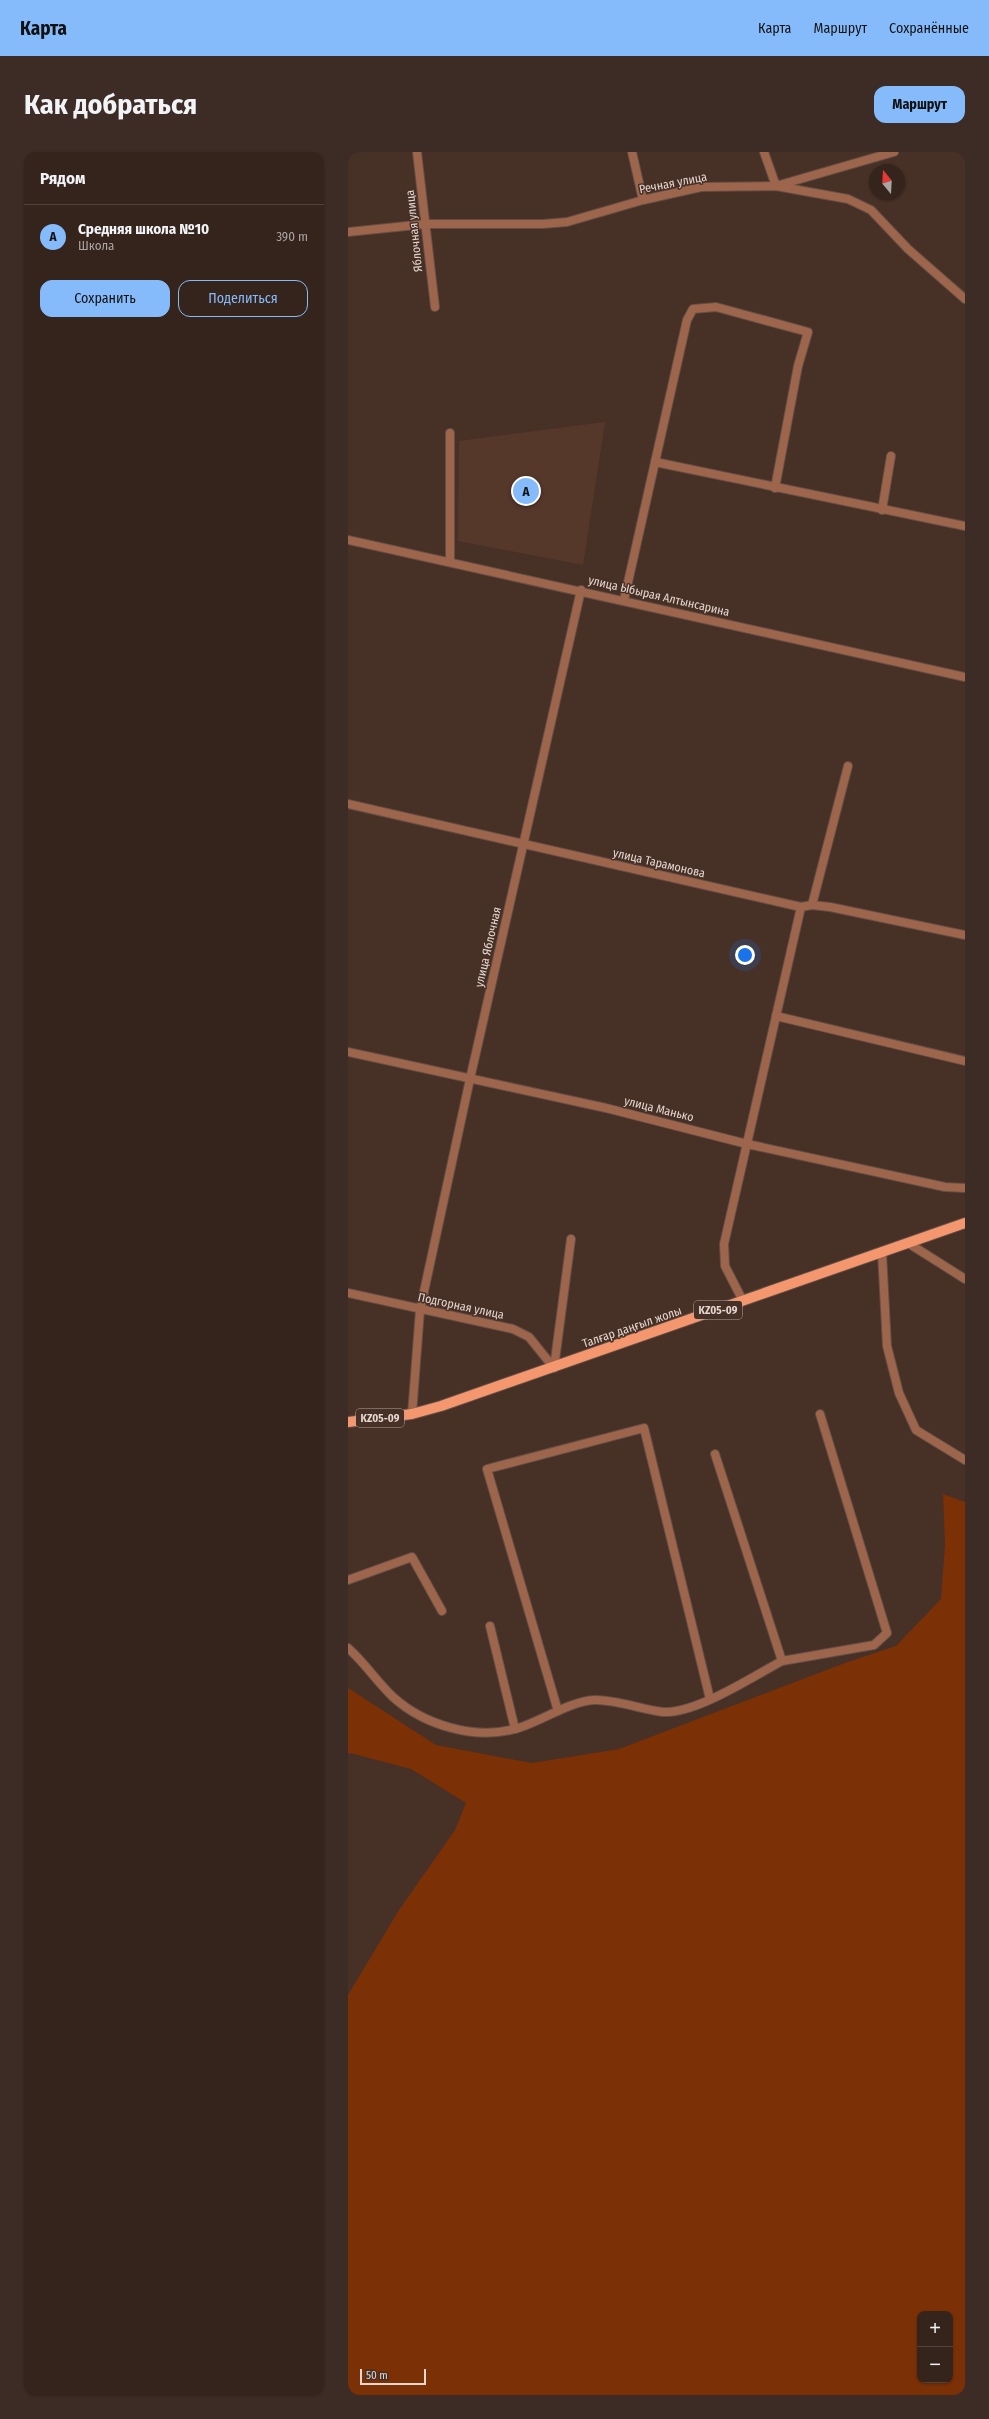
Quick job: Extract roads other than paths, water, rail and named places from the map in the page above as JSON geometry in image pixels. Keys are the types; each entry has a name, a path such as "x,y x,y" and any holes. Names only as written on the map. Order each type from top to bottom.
{"main road":[{"name":"Талғар даңғыл жолы","path":"348,1422 412,1414 441,1406 554,1368 965,1223"}],"street":[{"name":"Яблочная улица","path":"417,152 435,307"},
{"path":"632,152 643,200"},
{"path":"764,152 776,186 894,152"},
{"name":"Речная улица","path":"348,232 426,224 543,224 567,222 643,200 700,187 776,186 848,199 871,210 908,249 965,299"},
{"path":"624,600 687,320 693,309 716,307 808,332 798,366 775,488"},
{"path":"450,433 450,562"},
{"path":"882,510 891,456"},
{"path":"655,462 775,488 965,526"},
{"name":"улица Ыбырая Алтынсарина","path":"348,540 581,590 965,677"},
{"name":"улица Яблочная","path":"412,1414 420,1310 470,1079 581,590"},
{"path":"812,904 848,766"},
{"name":"улица Тарамонова","path":"348,804 801,907 812,904 965,935"},
{"path":"744,1301 729,1276 723,1257 724,1244 801,907"},
{"path":"776,1016 965,1061"},
{"name":"улица Манько","path":"348,1052 606,1108 747,1144 944,1187 965,1188"},
{"path":"554,1368 571,1239"},
{"path":"908,1243 965,1279"},
{"path":"882,1253 887,1346 899,1393 916,1430 965,1460"},
{"name":"Подгорная улица","path":"348,1293 522,1333 529,1337 554,1368"},
{"path":"348,1648 362,1660 393,1696 411,1712 441,1725 468,1731 493,1733 515,1729 558,1711 594,1700 664,1712 690,1708 782,1661 874,1645 886,1633 820,1414"},
{"path":"558,1711 487,1469 644,1428 710,1698"},
{"path":"715,1454 782,1661"},
{"path":"348,1580 412,1557 442,1612"},
{"path":"490,1626 515,1729"}],"place":[{"name":"Средняя школа №10","path":"526,491"}]}
